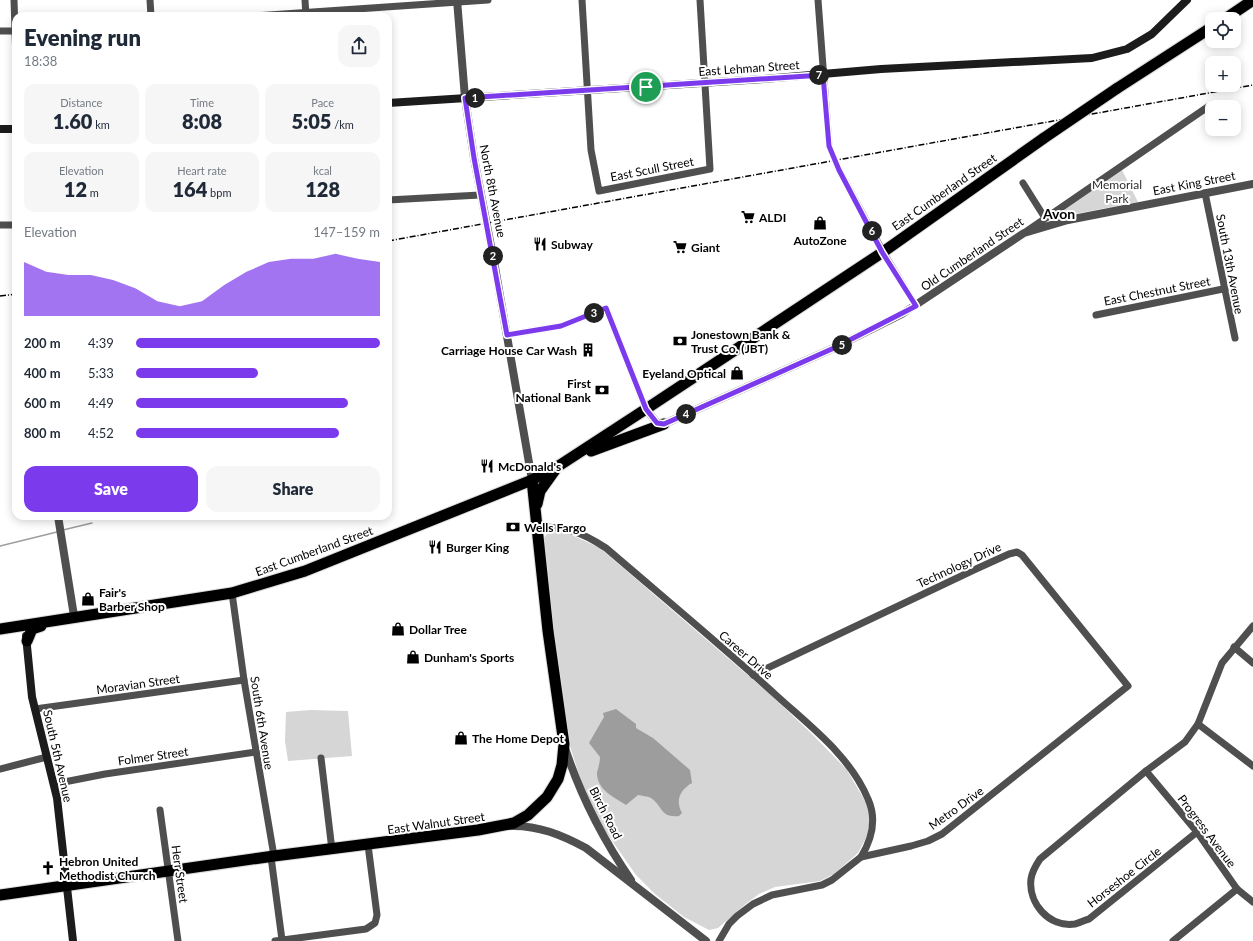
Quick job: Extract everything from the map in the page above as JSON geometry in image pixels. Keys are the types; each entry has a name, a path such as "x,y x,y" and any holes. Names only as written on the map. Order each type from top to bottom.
{"highway":[{"path":"1235,12 1253,0"},
{"name":"East Cumberland Street","path":"0,629 74,616 232,593 305,571 532,480 571,458 882,252 1044,138 1205,32"},
{"path":"571,458 664,424"},
{"path":"536,512 540,491 546,480 560,465"},
{"name":"East Walnut Street","path":"0,895 66,884 169,872 272,856 332,850 502,826 528,816 547,797 558,779 562,765 564,744 549,638 532,480"},
{"path":"27,641 29,633 36,627 69,621 74,616"}],"main road":[{"name":"East Lehman Street","path":"392,103 823,75 881,69 1092,58 1127,50 1152,34 1188,0"},
{"path":"0,129 12,129"},
{"name":"South 5th Avenue","path":"26,624 35,709 54,784 73,941"}],"street":[{"path":"14,0 14,12"},
{"path":"150,0 151,12"},
{"path":"305,0 306,12"},
{"path":"329,12 457,1 488,0"},
{"path":"582,0 588,91"},
{"path":"700,0 705,83"},
{"path":"818,0 829,146 839,170 882,252 916,306"},
{"name":"North 8th Avenue","path":"457,1 465,98 480,195 507,335 532,480"},
{"path":"0,31 12,31"},
{"name":"East Scull Street","path":"588,91 591,150 599,191 710,169 705,83"},
{"name":"Old Cumberland Street","path":"664,424 834,348 916,306 1205,109"},
{"path":"1023,182 1045,218"},
{"name":"East King Street","path":"1024,233 1068,220 1253,184"},
{"name":"South 13th Avenue","path":"1205,193 1223,289 1235,338"},
{"path":"392,200 480,195"},
{"path":"0,225 12,225"},
{"name":"East Chestnut Street","path":"1096,315 1223,289"},
{"path":"507,335 561,326 606,308 646,409 657,423 664,424"},
{"path":"59,520 74,616"},
{"name":"Career Drive","path":"537,526 574,530 588,536 606,548 753,675 838,753 859,780 869,800 873,821 868,845 861,857"},
{"name":"Technology Drive","path":"753,675 995,560 1017,552 1022,555 1128,686"},
{"name":"South 6th Avenue","path":"232,593 244,680 272,856 278,941"},
{"path":"1146,771 1185,742 1198,724 1222,663 1253,626"},
{"path":"1234,647 1253,663"},
{"name":"Moravian Street","path":"35,709 244,680"},
{"name":"Metro Drive","path":"719,941 729,924 753,904 772,895 822,885 832,880 861,857 911,846 928,841 942,834 1128,686"},
{"path":"1198,724 1253,766"},
{"name":"Birch Road","path":"564,744 580,790 596,826 636,887"},
{"name":"Folmer Street","path":"54,784 105,774 256,752"},
{"path":"0,769 47,757"},
{"path":"321,758 332,850"},
{"name":"Horseshoe Circle","path":"1146,771 1040,859 1031,878 1033,898 1040,911 1060,923 1074,924 1090,919 1197,832"},
{"name":"Progress Avenue","path":"1146,771 1197,832 1237,889 1253,902"},
{"name":"Herr Street","path":"160,810 178,941"},
{"name":"Birch Road","path":"502,826 522,826 552,832 569,838 586,848 706,941"},
{"path":"278,941 366,929 374,923 377,915 368,845"},
{"path":"1173,941 1237,889"}],"green space":[{"name":"Memorial Park","path":"1122,170 1138,202 1048,219"},
{"path":"548,532 565,532 600,548 773,697 847,770 869,808 870,819 867,836 858,853 834,874 820,881 775,887 759,894 718,928 709,930 684,917 655,894 636,875 601,825 583,787 568,740 545,576 543,540"},
{"path":"310,710 348,711 352,756 288,761 285,741 286,712"}],"shaded area":[{"path":"616,709 636,724 636,728 653,738 690,770 692,783 684,789 680,796 679,804 682,813 679,816 668,815 662,811 655,801 646,796 638,795 626,805 607,792 600,784 597,773 600,757 589,743 604,717 603,713"}],"waterway":[{"path":"63,530 92,523"},
{"path":"0,546 57,532"}],"railway":[{"path":"392,240 1253,85"},
{"path":"0,296 12,294"}],"place":[{"name":"ALDI","path":"748,217"},
{"name":"AutoZone","path":"820,223"},
{"name":"Subway","path":"540,244"},
{"name":"Giant","path":"680,247"},
{"name":"Jonestown Bank & Trust Co. (JBT)","path":"680,341"},
{"name":"Carriage House Car Wash","path":"588,350"},
{"name":"Eyeland Optical","path":"737,373"},
{"name":"First National Bank","path":"602,390"},
{"name":"McDonald's","path":"487,466"},
{"name":"Wells Fargo","path":"513,527"},
{"name":"Burger King","path":"435,547"},
{"name":"Fair's Barber Shop","path":"88,599"},
{"name":"Dollar Tree","path":"398,629"},
{"name":"Dunham's Sports","path":"413,657"},
{"name":"The Home Depot","path":"461,738"},
{"name":"Hebron United Methodist Church","path":"48,868"}],"district":[{"name":"Avon","path":"1059,213"}],"route":[{"path":"823,75 829,146 839,170 882,252 891,264 916,306 834,348 664,424 657,423 646,409 606,308 566,325 507,335 480,195 465,98 646,87 823,75"}]}
